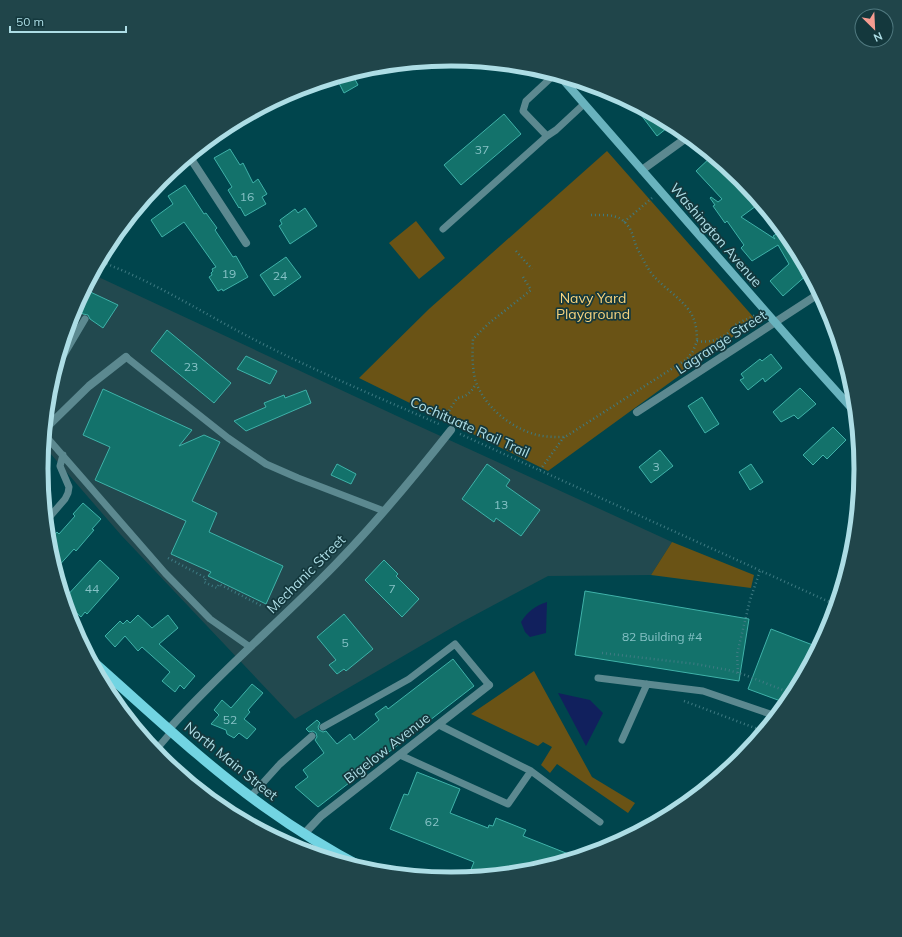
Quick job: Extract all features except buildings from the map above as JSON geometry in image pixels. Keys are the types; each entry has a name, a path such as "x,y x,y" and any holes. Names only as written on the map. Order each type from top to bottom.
{"main road":[{"name":"North Main Street","path":"102,669 250,797 304,834 344,857"}],"street":[{"name":"Washington Avenue","path":"564,82 849,405"},
{"path":"642,170 684,140"},
{"path":"192,160 246,244"},
{"name":"Lagrange Street","path":"637,412 815,296"},
{"path":"50,424 89,386 126,357"},
{"name":"Mechanic Street","path":"171,730 208,686 320,580 384,511 451,430"},
{"name":"Bigelow Avenue","path":"304,834 321,816 489,685"}],"lane":[{"path":"546,136 523,111 526,101 551,78"},
{"path":"443,229 546,136 556,130 584,104"},
{"path":"65,352 85,319"},
{"path":"126,357 228,438 266,464 384,511"},
{"path":"49,440 165,573 210,619 250,647"},
{"path":"51,516 65,499 68,493 69,487 60,466 63,455"},
{"path":"323,727 405,682 455,644 489,685"},
{"path":"598,678 704,691 771,714"},
{"path":"622,740 646,684"},
{"path":"439,724 531,771 600,822"},
{"path":"159,746 171,730"},
{"path":"250,797 280,764 312,736"},
{"path":"400,755 508,804 531,771"}],"path":[{"path":"624,222 653,197"},
{"path":"540,470 565,437 687,358 693,351 697,341 697,332 693,318 687,308 661,285 650,271 639,252 630,228 620,218 607,215 591,215"},
{"path":"516,251 532,269"},
{"name":"Cochituate Rail Trail","path":"104,264 143,281 253,339 318,371 441,425 831,603"},
{"path":"522,277 531,290 488,324 473,339 472,353 476,384 484,399 500,416 517,427 537,435 565,437"},
{"path":"697,341 707,342 718,339 728,333 738,323 748,320 755,315"},
{"path":"441,425 457,398 464,397 476,384"},
{"path":"168,558 206,578 204,582 217,588 219,584 262,606"},
{"path":"738,673 737,654 750,600 760,570"},
{"path":"602,653 696,664 738,673 786,691"},
{"path":"680,699 758,729"}],"shaded area":[{"path":"97,276 672,542 651,575 548,576 460,623 295,719 121,535 49,452 51,416 62,364 69,339 79,314"},
{"path":"547,602 546,633 530,637 525,632 521,622 532,609"},
{"path":"558,693 590,700 603,713 586,746"}],"green space":[{"name":"Navy Yard Playground","path":"607,151 756,320 548,471 359,378 429,309"},
{"path":"416,221 445,258 419,279 389,243"},
{"path":"672,542 754,575 751,588 651,575"},
{"path":"534,671 592,777 635,803 628,813 557,764 550,773 541,765 552,747 543,742 538,746 471,714"}]}
